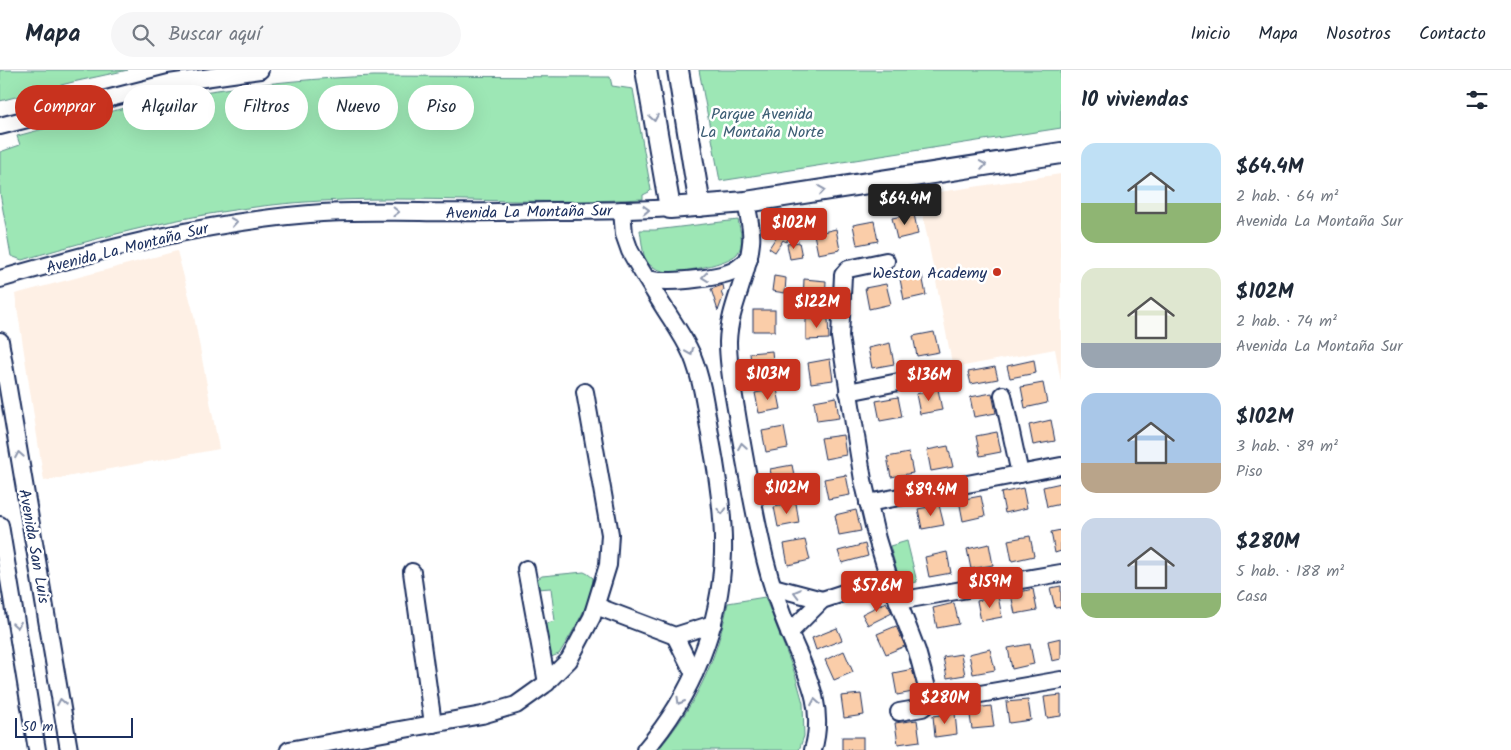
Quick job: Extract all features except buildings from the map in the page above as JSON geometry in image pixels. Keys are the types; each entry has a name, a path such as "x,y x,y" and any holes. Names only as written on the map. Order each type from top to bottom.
{"street":[{"path":"0,126 169,83 260,70"},
{"path":"646,70 670,208"},
{"path":"678,70 700,206"},
{"name":"Avenida La Montaña Sur","path":"0,279 166,235 285,216 372,211 622,210 700,206 746,202 1061,152"},
{"path":"746,202 752,240 749,259 732,313 729,329 728,358 748,479 765,559 789,633 809,679 816,705 817,726 813,750"},
{"path":"622,210 626,241 630,250 686,342 698,372 720,488 723,531 722,573 713,624 704,650 694,674 672,715 645,750"},
{"path":"646,278 652,281 710,277 732,271 749,259"},
{"path":"886,262 848,269 843,275 840,338 868,503 889,578 918,656 929,695 940,701 1061,680"},
{"name":"Avenida San Luis","path":"0,341 69,750"},
{"path":"848,392 919,378"},
{"path":"289,750 482,715 516,705 547,683 569,660 596,606 608,565 610,534 585,392"},
{"path":"1003,395 1020,474"},
{"path":"868,503 1061,466"},
{"name":"Avenida San Luis","path":"0,525 38,750"},
{"path":"526,569 547,683"},
{"path":"412,572 433,724"},
{"path":"898,601 1061,573"},
{"path":"789,633 822,600 889,578"},
{"path":"773,587 822,600"},
{"path":"596,606 675,636 713,624"},
{"path":"675,636 694,674"},
{"path":"899,712 922,708 934,699"}],"shaded area":[{"name":"Weston Academy","path":"1061,174 1061,382 1055,349 953,368 919,195"},
{"path":"177,251 193,311 219,449 44,481 15,294"}],"green space":[{"path":"0,70 128,70 61,85 15,85 15,97 0,101"},
{"name":"Parque Avenida La Montaña Norte","path":"699,70 1061,70 1061,128 720,181"},
{"path":"374,76 610,77 612,86 633,89 651,190 643,195 643,199 627,200 370,199 284,204 208,214 170,222 96,239 22,260 11,256 0,193 0,152 20,145 17,136 40,130 113,130 113,111 123,108 123,130 215,130 215,90 225,89 225,130 308,130 308,85 259,85"},
{"path":"738,220 741,246 737,254 732,258 695,269 670,272 656,269 646,261 640,230 655,230"},
{"path":"907,541 917,582 901,586 890,546"},
{"path":"584,572 593,578 589,597 559,654 551,657 547,654 543,624 555,621 551,588 537,589 536,580 542,576"},
{"path":"765,597 795,674 803,703 804,736 799,750 658,750 684,716 703,681 711,663 728,603"}],"place":[{"name":"Weston Academy","path":"997,272"}]}
